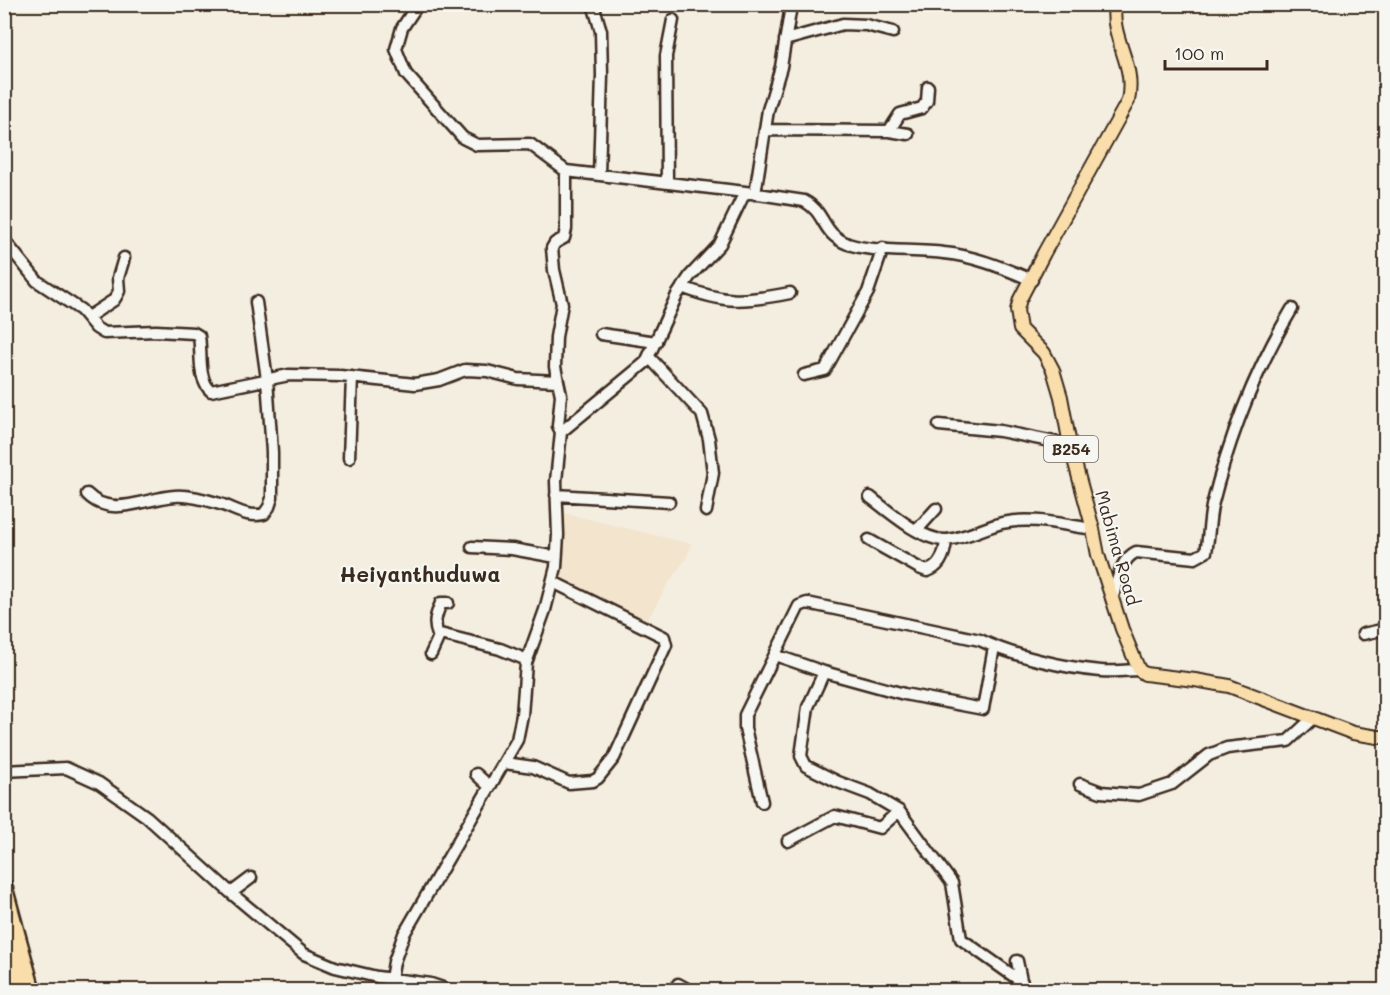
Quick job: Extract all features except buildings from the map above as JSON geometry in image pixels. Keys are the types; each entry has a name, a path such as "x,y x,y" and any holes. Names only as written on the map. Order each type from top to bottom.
{"highway":[{"path":"4,887 32,990"},
{"path":"4,937 19,990"}],"main road":[{"name":"Mabima Road","path":"1115,4 1116,29 1130,77 1128,101 1020,299 1017,321 1020,330 1044,353 1053,370 1098,555 1138,670"},
{"path":"1138,670 1155,675 1229,686 1353,733 1386,737"}],"street":[{"path":"418,4 402,28 396,49 406,74 463,138 477,145 530,144 566,171 804,201 812,205 827,231 851,244 966,255 1032,280"},
{"path":"593,4 601,31 602,75 598,175"},
{"path":"561,432 650,357 682,287 720,244 750,193 768,110 781,67 792,4"},
{"path":"667,183 666,56 673,20"},
{"path":"785,40 843,24 893,32"},
{"path":"890,131 900,114 922,108 927,101 928,87"},
{"path":"765,130 890,131 908,134"},
{"path":"389,990 394,962 404,934 517,740 527,660 553,582 558,517 556,466 561,432 558,426 561,396 555,367 556,337 562,304 554,270 552,248 565,235 566,171"},
{"path":"4,240 37,281 88,316 96,328 104,333 156,331 194,333 199,336 203,377 206,387 211,391 289,375 352,377 415,384 439,380 465,370 487,371 518,379 557,381"},
{"path":"804,375 825,370 868,292 883,248"},
{"path":"88,316 114,300 119,291 118,278 124,258"},
{"path":"682,287 710,297 728,300 745,300 790,293"},
{"path":"87,494 104,506 128,505 178,496 220,504 248,515 264,514 272,498 272,452 267,379 256,302"},
{"path":"1112,600 1128,556 1136,552 1195,558 1206,552 1211,509 1244,410 1273,342 1292,309"},
{"path":"601,334 656,342"},
{"path":"650,357 702,414 709,439 713,473 706,511"},
{"path":"349,458 352,377"},
{"path":"939,425 1000,431 1070,445"},
{"path":"556,495 669,502"},
{"path":"870,497 917,530 933,538 946,540 1002,523 1026,519 1093,529"},
{"path":"917,530 936,509"},
{"path":"869,540 927,571 935,567 944,555 946,540"},
{"path":"472,547 512,549 556,557"},
{"path":"505,763 532,767 569,783 592,782 598,778 614,758 666,645 664,637 553,582"},
{"path":"431,654 438,635 434,626 439,607 441,603 448,603"},
{"path":"762,802 745,728 745,715 799,606 807,603 980,640 994,647 1059,664 1102,671 1138,670"},
{"path":"1363,633 1386,629"},
{"path":"438,635 463,638 527,660"},
{"path":"775,655 824,672 904,694 983,709 994,647"},
{"path":"824,672 808,707 801,756 806,766 838,782 870,794 899,811 952,883 961,939 1022,986"},
{"path":"1080,784 1101,792 1139,795 1172,784 1209,755 1227,748 1287,741 1314,717"},
{"path":"4,771 66,768 99,783 147,817 231,893 304,954 335,967 431,984 449,990"},
{"path":"476,774 490,787"},
{"path":"788,841 835,816 872,828 880,828 899,811"},
{"path":"231,893 251,878"},
{"path":"1017,961 1022,986"},
{"path":"678,984 689,990"}],"shaded area":[{"path":"563,513 692,544 685,560 647,621 560,577 565,543"}],"district":[{"name":"Heiyanthuduwa","path":"420,575"}]}
